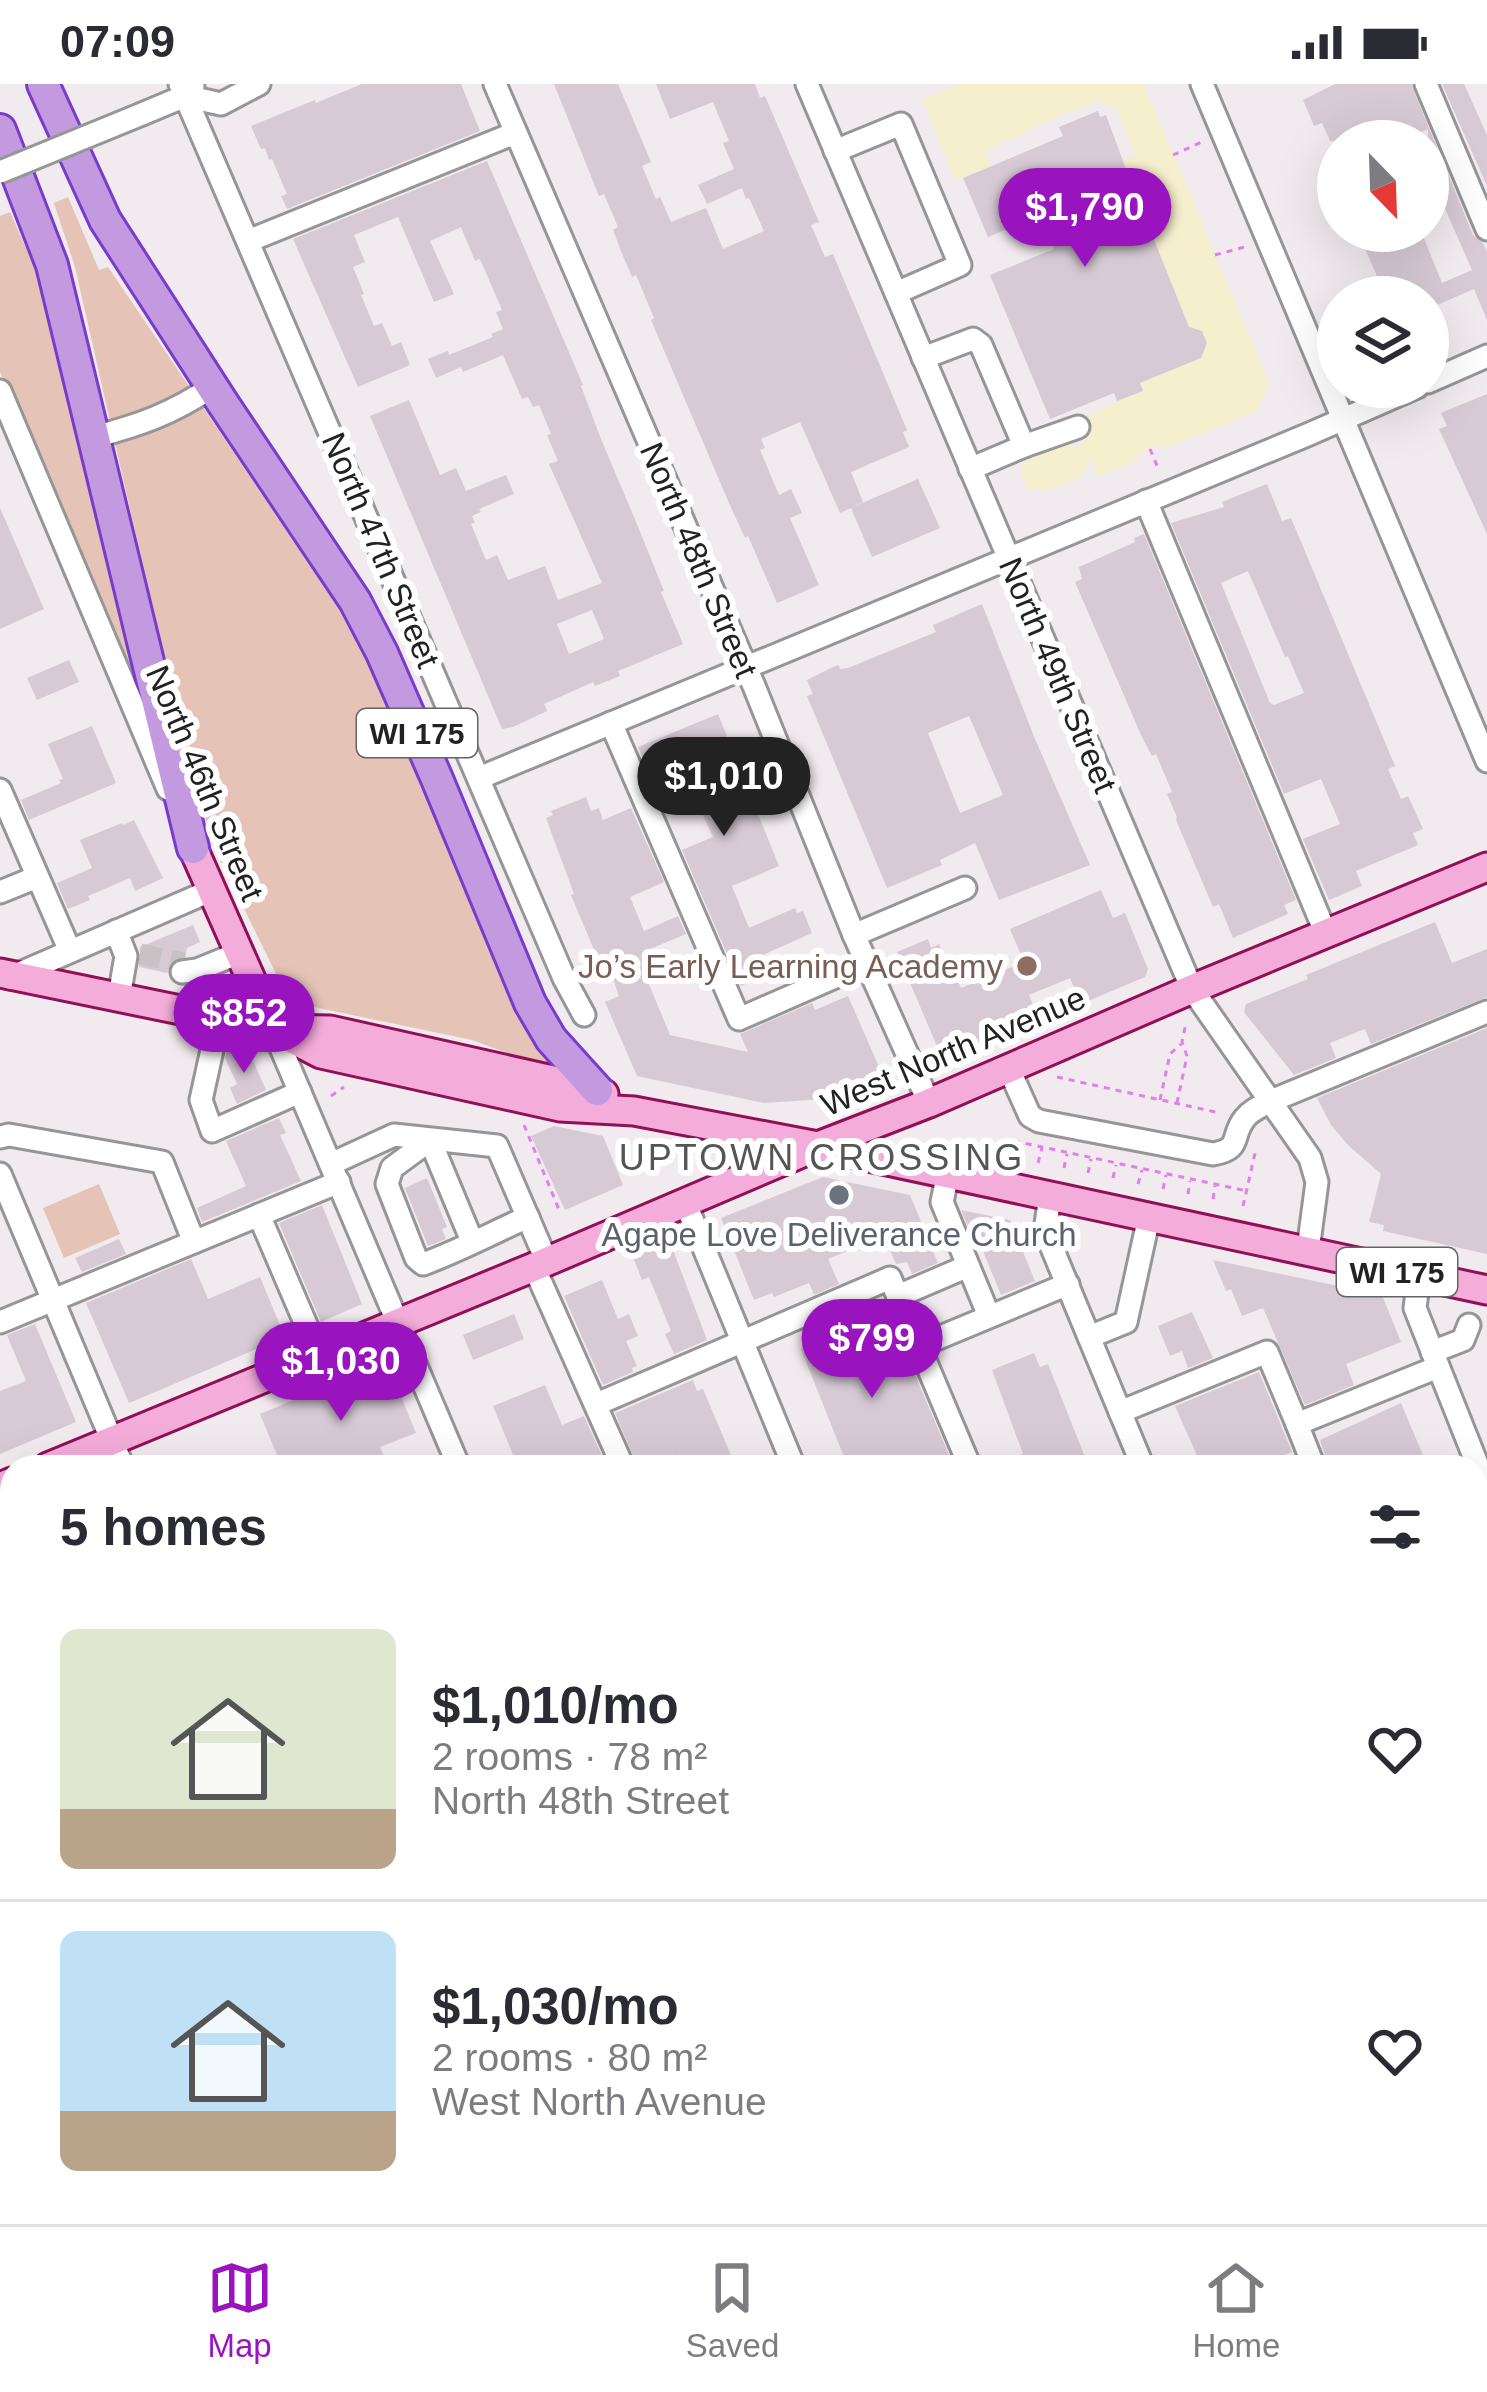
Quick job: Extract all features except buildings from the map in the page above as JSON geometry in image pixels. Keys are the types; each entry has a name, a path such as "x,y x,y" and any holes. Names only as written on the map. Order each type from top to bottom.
{"highway":[{"name":"WI 175","path":"44,84 105,220 362,613 530,1003 551,1039 597,1090"},
{"path":"0,130 52,265 193,848"}],"main road":[{"name":"North 46th Street","path":"193,848 273,1029"},
{"name":"West North Avenue","path":"76,1455 1487,867"},
{"path":"4,977 273,1029 330,1030 597,1090"},
{"name":"WI 175","path":"273,1029 321,1054 560,1107 634,1111 818,1146 1487,1290"},
{"name":"WI 175","path":"597,1090 634,1111"}],"street":[{"path":"0,172 142,113 187,88 221,104 259,84"},
{"name":"North 48th Street","path":"495,84 929,1103"},
{"name":"North 49th Street","path":"807,84 1192,988 1310,1158 1317,1182 1308,1250"},
{"path":"1202,84 1487,761"},
{"path":"1426,84 1487,229"},
{"name":"North 47th Street","path":"187,88 248,241 584,1016"},
{"path":"835,151 901,124 960,265 896,293"},
{"path":"248,241 515,133"},
{"path":"923,358 978,341 1024,446"},
{"path":"1449,373 1487,356"},
{"path":"94,437 178,410 212,387"},
{"name":"North 46th Street","path":"0,391 193,848"},
{"path":"479,778 1369,408"},
{"path":"970,469 1078,427"},
{"path":"1146,501 1326,934"},
{"path":"611,723 740,1019 965,888"},
{"path":"0,790 70,951"},
{"path":"0,892 38,877"},
{"path":"4,977 212,890"},
{"path":"116,932 134,958 119,998"},
{"path":"189,1012 187,968 239,952"},
{"path":"1009,1069 1030,1116 1039,1120 1213,1154 1232,1148 1244,1119 1271,1101 1487,1012"},
{"path":"219,1018 201,1100 212,1131 300,1092"},
{"name":"North 46th Street","path":"273,1029 454,1455"},
{"path":"0,1322 259,1215 394,1135 497,1146 618,1455"},
{"path":"0,1137 162,1162 194,1242"},
{"path":"430,1140 472,1241"},
{"path":"430,1140 392,1168 386,1184 416,1258 423,1264 528,1217"},
{"path":"948,1173 942,1202 989,1316"},
{"path":"0,1174 117,1455"},
{"path":"1050,1196 1045,1232 1138,1455"},
{"path":"685,1202 789,1455"},
{"path":"259,1215 319,1355"},
{"path":"1090,1337 1126,1322 1149,1217"},
{"path":"898,1296 968,1266"},
{"path":"1419,1277 1414,1308 1473,1455"},
{"path":"597,1404 890,1278 965,1455"},
{"path":"920,1346 1068,1284"},
{"path":"1297,1424 1435,1360 1463,1340 1469,1325"},
{"path":"1120,1412 1267,1352 1309,1455"}],"path":[{"path":"1173,155 1222,133"},
{"path":"1215,255 1268,242"},
{"path":"1150,448 1158,467"},
{"path":"1177,1104 1187,1056 1182,1042 1186,1023"},
{"path":"1160,1100 1170,1054 1182,1042"},
{"path":"1057,1078 1230,1115"},
{"path":"331,1096 347,1081"},
{"path":"519,1113 560,1213"},
{"path":"1243,1206 1259,1133"},
{"path":"1014,1141 1246,1191"},
{"path":"1038,1162 1042,1147"},
{"path":"1064,1168 1067,1152"},
{"path":"1088,1173 1092,1157"},
{"path":"1113,1178 1117,1163"},
{"path":"1138,1184 1142,1168"},
{"path":"1163,1189 1166,1174"},
{"path":"1188,1194 1191,1179"},
{"path":"1213,1199 1216,1184"}],"shaded area":[{"path":"960,84 1144,84 1269,383 1257,411 1163,449 1160,445 1139,453 1141,459 1098,477 1087,453 1089,462 1072,482 1029,491 1021,471 1022,458 1050,446 1084,446 1076,421 1142,391 1140,383 1201,358 1207,342 1201,331 1189,327 1143,212 1159,205 1163,197 1159,186 1149,182 1133,188 1122,162 1135,156 1117,109 1098,101 1050,120 985,151 991,166 963,178 954,176 922,99"},
{"path":"68,197 99,270 108,267 350,624 377,675 522,1012 563,1069 472,1040 290,1002 219,858 193,786 75,267 54,203"},
{"path":"10,212 45,304 102,543 139,670 147,720 0,372 0,216"},
{"path":"99,1184 120,1234 64,1258 43,1208"}],"tunnel":[{"path":"140,954 184,963"}],"place":[{"name":"Jo’s Early Learning Academy","path":"1027,966"},
{"name":"Agape Love Deliverance Church","path":"839,1195"}],"district":[{"name":"UPTOWN CROSSING","path":"822,1157"}]}
